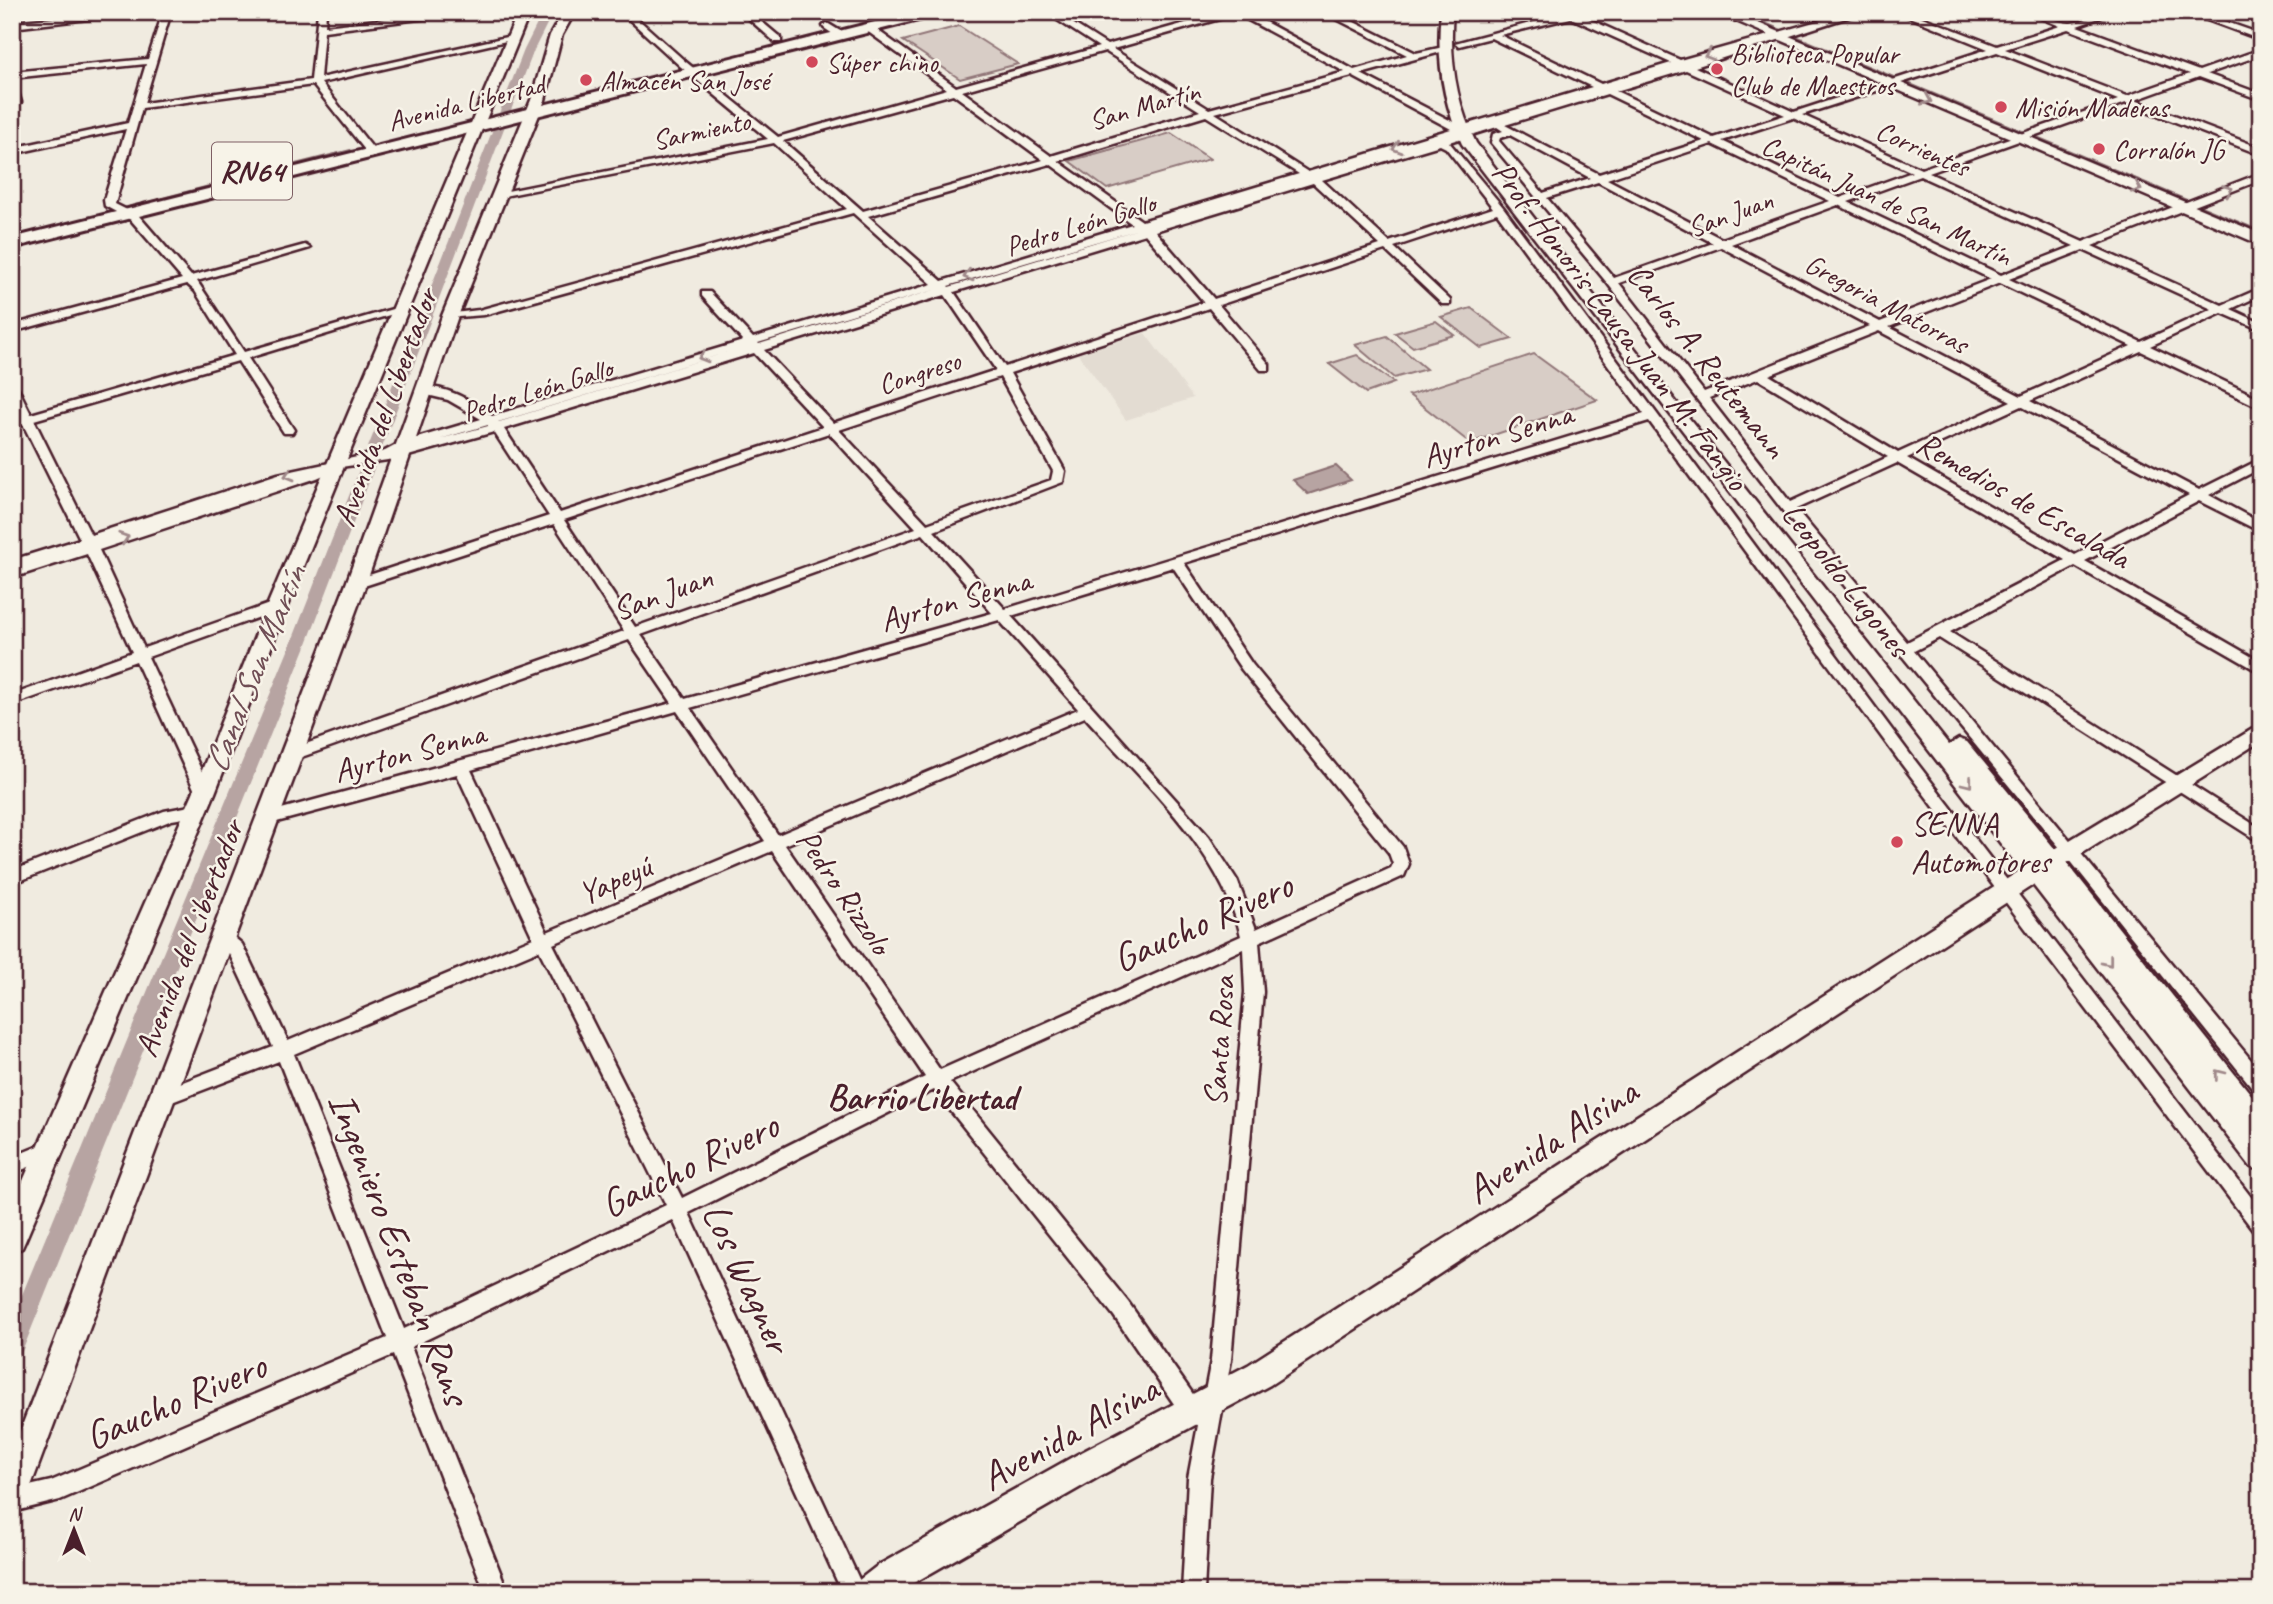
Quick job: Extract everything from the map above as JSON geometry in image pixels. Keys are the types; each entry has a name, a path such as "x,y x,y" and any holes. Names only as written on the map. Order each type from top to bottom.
{"main road":[{"name":"Avenida Libertad","path":"689,68 875,12"},
{"name":"Avenida Libertad","path":"12,243 131,214 486,118 689,68 842,36 933,12"},
{"name":"Avenida Libertad","path":"12,230 368,148"}],"street":[{"path":"12,25 144,12"},
{"path":"167,12 110,206 131,214 187,279 199,289 288,430"},
{"path":"321,12 315,82 368,148"},
{"path":"319,29 471,12"},
{"name":"Avenida del Libertador","path":"12,1239 54,1148 199,802 277,606 343,463 400,310 486,118 511,39 524,12"},
{"name":"Avenida del Libertador","path":"12,1494 269,818 356,583 398,452 498,196 556,35 569,12"},
{"path":"744,12 778,40"},
{"path":"884,12 899,21"},
{"path":"1049,12 1331,191 1446,302"},
{"name":"Sarmiento","path":"498,196 776,140 1238,12"},
{"name":"Gregoria Matorras","path":"1238,12 1352,72 1477,125 1510,132 2261,528"},
{"path":"1327,12 1413,55"},
{"name":"Leopoldo Lugones","path":"1447,12 1444,48 1477,125 1671,407 2053,860 2261,1127"},
{"path":"1460,12 1460,49 1573,13"},
{"path":"1721,12 1785,34 1898,80 2192,204 2261,240"},
{"path":"1752,12 1785,34"},
{"name":"Pedro León Gallo","path":"12,565 89,545 313,475 343,463 398,452 494,424 1477,125 1860,12"},
{"path":"1901,12 2261,152"},
{"path":"2030,12 2261,97"},
{"path":"1540,197 2112,12"},
{"path":"2189,12 2261,37"},
{"path":"628,13 944,288 1003,372"},
{"name":"Corrientes","path":"1573,13 2261,327"},
{"path":"827,26 842,36"},
{"path":"870,29 1144,226 1265,367"},
{"name":"Capitán Juan de San Martín","path":"1494,36 2261,404"},
{"path":"138,106 315,82 511,39"},
{"name":"San Martín","path":"450,316 480,313 857,213 1444,48"},
{"name":"San Juan","path":"1612,282 2261,52"},
{"path":"12,75 152,61"},
{"path":"12,89 18,100"},
{"path":"12,151 132,125"},
{"name":"Carlos A. Reutemann","path":"1510,132 1496,136 1494,141 1612,282 1788,508 1904,650 2053,860 2261,1086"},
{"name":"Prof. Honoris Causa Juan M. Fangio","path":"1438,139 1449,146 1499,209 2006,891 2261,1225"},
{"path":"1701,397 2261,176"},
{"path":"2192,204 2261,226"},
{"name":"Congreso","path":"356,583 1499,209"},
{"path":"12,329 304,248"},
{"path":"1788,508 2261,292"},
{"name":"Santa Rosa","path":"706,294 924,528 1187,821 1212,852 1245,913 1252,936 1254,992 1220,1360 1203,1405 1205,1445 1199,1478 1193,1592"},
{"path":"19,421 400,310"},
{"name":"San Juan","path":"291,755 633,635 924,528 1052,485 1057,482 1059,471 1003,372"},
{"name":"Remedios de Escalada","path":"1761,374 1898,458 2261,668"},
{"path":"12,388 19,421 89,545 138,654 199,802 12,878"},
{"name":"Pedro Rizzolo","path":"423,390 433,391 494,424 633,635 937,1080 1121,1310 1203,1405"},
{"name":"Ayrton Senna","path":"269,818 463,767 1001,615 1651,416"},
{"path":"1904,650 2261,463"},
{"name":"Pedro León Gallo","path":"12,574 89,545"},
{"name":"Gaucho Rivero","path":"12,1501 52,1492 397,1343 678,1209 937,1080 1398,872 1401,864 1397,851 1247,667 1178,563"},
{"path":"12,700 277,606"},
{"path":"1940,632 2261,837"},
{"name":"Yapeyú","path":"164,1097 284,1051 1086,711"},
{"name":"Avenida Alsina","path":"871,1592 901,1571 1294,1353 2053,860 2261,731"},
{"name":"Los Wagner","path":"463,767 543,942 678,1209 854,1592"},
{"name":"Leopoldo Lugones","path":"2053,860 2261,1159"},
{"name":"Ingeniero Esteban Rans","path":"223,938 236,949 284,1051 497,1592"},
{"path":"12,1166 54,1148"}],"shaded area":[{"path":"959,26 1018,64 960,79 903,41"},
{"path":"1171,133 1210,159 1107,189 1069,161"},
{"path":"350,150 349,155 134,208 131,206"},
{"path":"1471,308 1512,339 1481,348 1441,317"},
{"path":"1436,321 1454,335 1413,347 1395,333"},
{"path":"1145,333 1193,398 1126,420 1078,354"},
{"path":"1387,336 1426,369 1394,378 1355,345"},
{"path":"1534,354 1597,400 1470,443 1409,395"},
{"path":"1357,355 1394,383 1366,393 1329,364"},
{"path":"1336,466 1351,480 1308,494 1293,480"}],"waterway":[{"name":"Canal San Martín","path":"12,1347 300,641 529,50 548,12"},
{"path":"1737,12 2261,232"}],"place":[{"name":"Súper chino","path":"812,62"},
{"name":"Biblioteca Popular Club de Maestros","path":"1717,69"},
{"name":"Almacén San José","path":"586,80"},
{"name":"Misión Maderas","path":"2001,107"},
{"name":"Corralón JG","path":"2099,149"},
{"name":"SENNA Automotores","path":"1897,842"}],"district":[{"name":"Barrio Libertad","path":"922,1097"}]}
